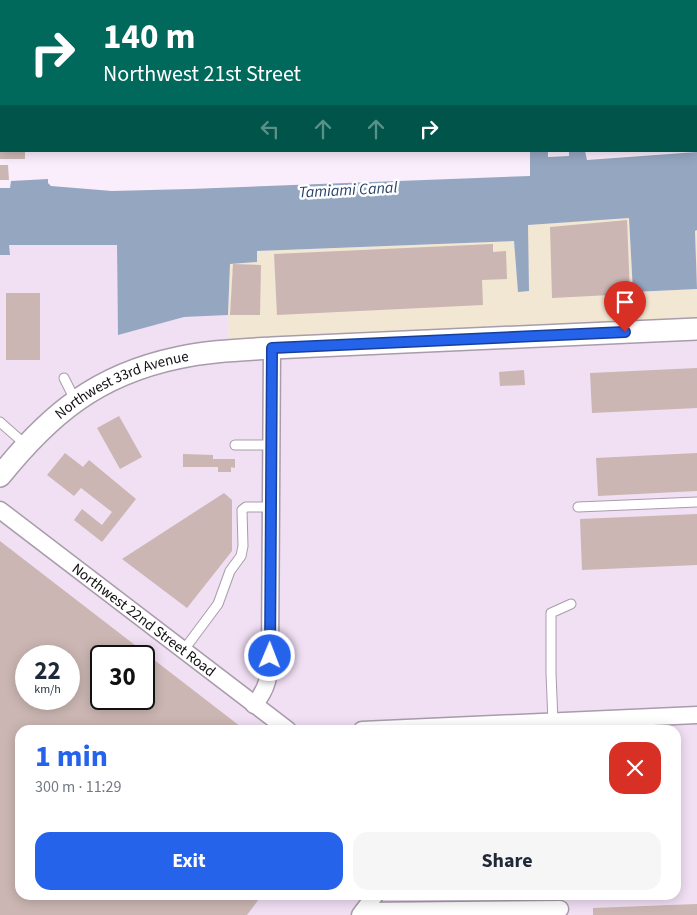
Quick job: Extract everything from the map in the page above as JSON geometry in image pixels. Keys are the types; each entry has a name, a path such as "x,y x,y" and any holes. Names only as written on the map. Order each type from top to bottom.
{"street":[{"name":"Northwest 33rd Avenue","path":"3,468 49,422 75,400 130,372 177,358 215,352 272,348 697,329"},
{"path":"254,705 264,693 269,672 272,348"},
{"name":"Northwest 22nd Street Road","path":"0,510 281,725"},
{"path":"566,725 697,715"},
{"path":"362,913 371,900"},
{"path":"362,913 433,913 560,906"}],"lane":[{"path":"64,378 75,400"},
{"path":"0,422 26,444"},
{"path":"236,445 272,445"},
{"path":"578,507 697,502"},
{"path":"183,651 218,604 230,571 241,556 243,546 242,510 246,507 271,507"},
{"path":"553,725 551,672 552,613 571,604"}],"shaded area":[{"path":"629,217 633,292 697,289 697,333 229,357 230,263 256,262 257,251 514,241 518,291 528,291 528,225"},
{"path":"695,230 697,230 697,289"},
{"path":"9,245 117,245 118,334 184,317 228,315 229,357 697,333 697,915 0,915 0,255 9,255"}],"water":[{"name":"Tamiami Canal","path":"530,152 548,152 548,157 569,156 569,152 585,152 587,160 697,152 697,230 695,231 697,289 633,292 629,218 528,225 529,291 518,292 514,241 257,251 257,262 230,264 228,315 184,317 118,335 117,245 9,245 10,255 0,255 0,188 10,188 11,181 48,179 48,183 51,186 112,191 530,176"}],"building":[{"path":"0,152 25,152 25,159 0,159"},
{"path":"0,165 8,165 9,180 0,180"},
{"path":"627,220 630,294 552,298 550,227"},
{"path":"493,244 493,252 506,251 507,279 482,280 483,305 277,315 274,254"},
{"path":"233,264 261,265 260,315 230,315"},
{"path":"6,293 40,293 40,360 6,360"},
{"path":"697,368 697,408 592,413 590,373"},
{"path":"524,370 525,385 500,386 499,372"},
{"path":"119,416 142,457 120,469 97,428"},
{"path":"65,453 83,467 89,460 136,499 102,542 74,520 82,509 102,525 112,512 81,488 74,496 47,475"},
{"path":"697,453 697,491 598,496 596,458"},
{"path":"183,454 213,455 213,459 235,459 235,468 231,467 231,472 218,472 218,467 183,467"},
{"path":"224,493 232,500 232,551 187,608 122,559"},
{"path":"697,514 697,565 582,570 580,519"},
{"path":"0,541 135,645 90,645 90,710 155,710 155,661 239,725 15,725 15,900 258,900 247,915 0,915"},
{"path":"697,904 697,915 593,915 593,908"}],"route":[{"path":"270,656 272,348 625,332"}]}
